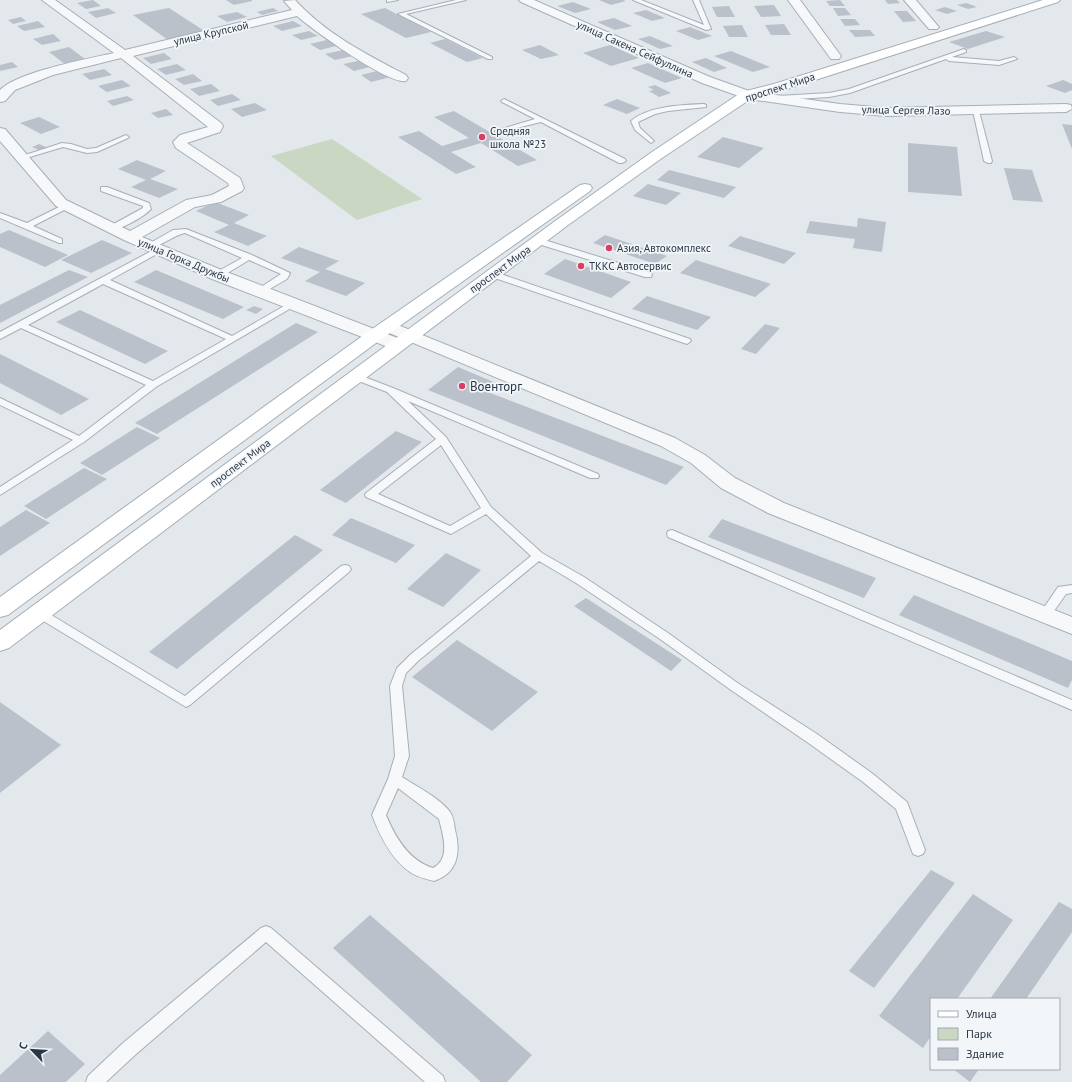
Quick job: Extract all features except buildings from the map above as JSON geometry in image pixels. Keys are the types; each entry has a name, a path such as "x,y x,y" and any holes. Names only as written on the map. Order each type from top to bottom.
{"main road":[{"path":"858,50 1022,0"},
{"name":"проспект Мира","path":"0,642 492,274 657,154 747,95 779,87 1054,0"},
{"name":"проспект Мира","path":"821,61 839,55"},
{"name":"проспект Мира","path":"0,609 381,331 651,141 728,89 756,80"}],"street":[{"path":"48,0 123,54 216,126 214,129 185,138 180,142 181,145 235,181 237,188 216,199 191,203 130,236"},
{"path":"289,0 299,12 326,33 362,56 402,78"},
{"name":"улица Сакена Сейфуллина","path":"525,0 728,89 747,95"},
{"path":"794,0 839,55"},
{"path":"910,0 933,27"},
{"name":"улица Крупской","path":"123,54 299,12"},
{"path":"1,95 10,87 49,72 123,54"},
{"name":"улица Сергея Лазо","path":"747,95 840,108 886,112 1070,108"},
{"name":"улица Горка Дружбы","path":"0,132 61,203 155,248 218,275 294,304 404,339 668,442 698,459 728,483 776,508 1072,626"}],"lane":[{"path":"463,0 401,14 490,58"},
{"path":"636,0 708,29 696,0"},
{"path":"767,98 814,96 850,91 964,51"},
{"path":"940,59 965,59 999,63 1014,59"},
{"path":"504,101 622,162"},
{"path":"651,141 637,129 634,121 651,112 669,108 704,106"},
{"path":"976,111 988,161"},
{"path":"497,132 541,120"},
{"path":"23,157 68,144 86,150 95,150 126,137"},
{"path":"104,189 146,206 147,209 141,214 112,228"},
{"path":"27,226 68,206"},
{"path":"0,215 59,241"},
{"path":"0,336 102,280 155,248 176,232 186,231 249,256 286,273 284,277 261,291"},
{"path":"538,241 648,275"},
{"path":"218,275 249,256"},
{"path":"492,274 687,341"},
{"path":"102,280 232,339"},
{"path":"0,492 80,440 153,385 294,304"},
{"path":"21,325 153,385"},
{"path":"354,376 594,476"},
{"path":"390,390 442,439 487,509 538,556 580,580 664,636 868,778 902,806 918,850"},
{"path":"0,401 80,440"},
{"path":"442,439 370,495 451,530 487,509"},
{"path":"672,534 1072,705"},
{"path":"396,779 445,815 452,840 452,850 450,860 442,872 434,875 415,868 396,849 385,832 379,815 396,779 402,756 396,686 401,671 414,658 538,556"},
{"path":"39,613 186,702 345,569"},
{"path":"1045,616 1062,590 1072,589"},
{"path":"94,1082 129,1049 266,933 437,1082"}],"green space":[{"path":"332,139 422,199 357,220 271,156"}],"place":[{"name":"Средняя школа №23","path":"482,137"},
{"name":"Азия, Автокомплекс","path":"609,248"},
{"name":"ТККС Автосервис","path":"581,266"},
{"name":"Военторг","path":"462,386"}]}
